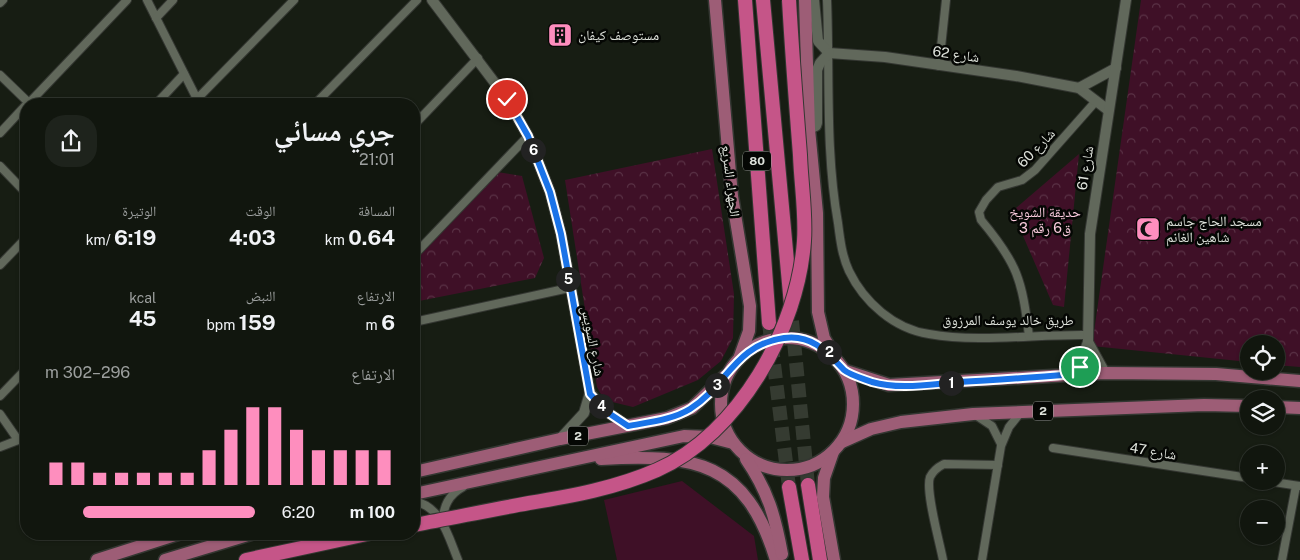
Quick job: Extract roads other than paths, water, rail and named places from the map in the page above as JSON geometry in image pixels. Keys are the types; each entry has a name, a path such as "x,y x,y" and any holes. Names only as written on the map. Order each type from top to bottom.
{"highway":[{"name":"الجهراء السريع","path":"745,0 769,322"},
{"name":"80","path":"764,0 792,321"},
{"path":"420,524 619,485 658,470 686,452 715,430 739,404 758,376 780,334 796,292 802,259 803,211 789,0"},
{"path":"808,485 820,560"},
{"path":"789,487 802,560"},
{"path":"246,560 339,540"}],"main road":[{"name":"الجهراء السريع","path":"715,0 732,196 750,316 748,337 738,360"},
{"path":"805,0 809,130 817,213 818,312 824,338 846,371 854,400 849,429 838,447 824,478 823,497 834,560"},
{"path":"837,359 814,344 787,337 769,340 752,348 738,360 729,373 721,401 724,423 733,443 755,462 782,470 810,467 838,447"},
{"path":"846,371 872,382 912,386 1105,373 1216,374 1300,381"},
{"name":"2","path":"420,471 560,439 668,418 685,412 703,399 729,373"},
{"name":"2","path":"838,447 871,429 901,422 973,414 1204,405 1240,406"},
{"path":"1285,407 1300,408"},
{"name":"2","path":"420,493 684,436 703,436 733,443"},
{"path":"744,454 767,494 774,512 783,560"},
{"path":"562,462 664,458 689,462 708,469 736,487 752,503 764,524 776,560"},
{"path":"97,560 159,540"},
{"path":"193,551 216,540"},
{"path":"166,560 231,540"}],"street":[{"path":"0,3 3,0"},
{"path":"34,98 127,0"},
{"path":"147,0 196,98"},
{"path":"156,18 173,0"},
{"path":"202,98 294,0"},
{"path":"321,98 417,0"},
{"name":"شارع السويس","path":"432,0 478,58 507,99 528,136 550,192 561,234 569,288 590,394 584,413 560,439"},
{"path":"814,0 818,41 829,53"},
{"path":"809,130 816,126 817,122 818,66 829,53 827,0"},
{"path":"939,66 946,0"},
{"name":"شارع 61","path":"1076,374 1088,338 1090,234 1126,0"},
{"name":"شارع 62","path":"829,53 885,57 1079,88 1108,110"},
{"name":"طريق خالد يوسف المرزوق","path":"829,53 829,129 833,198 848,270 859,289 876,307 897,324 927,334 955,337 1029,336 1088,338"},
{"path":"420,119 478,58"},
{"path":"1079,88 1116,68"},
{"path":"162,98 184,74"},
{"path":"0,75 22,98"},
{"name":"شارع 60","path":"1029,336 1024,293 1018,274 1012,261 981,220 979,212 986,200 998,187 1022,180 1034,170 1096,101"},
{"path":"0,133 20,112"},
{"path":"420,249 528,136"},
{"path":"0,166 20,187"},
{"path":"0,264 20,244"},
{"path":"420,321 569,288"},
{"name":"شارع 61","path":"1088,338 1105,373"},
{"path":"0,396 20,375"},
{"name":"شارع السويس","path":"590,394 607,412 628,426"},
{"path":"982,560 1001,446 1009,427 1023,411"},
{"path":"0,414 20,437"},
{"path":"973,414 992,426 1001,446"},
{"path":"0,447 20,440"},
{"name":"شارع 47","path":"1053,448 1240,477"},
{"path":"943,560 930,492 931,476 939,466 944,464 998,465"},
{"path":"442,522 444,507 449,498 456,490 474,481"},
{"path":"1282,560 1298,486 1285,484"},
{"path":"420,504 430,508 442,522 458,560"}],"tunnel":[{"path":"792,321 808,485"},
{"path":"769,323 789,487"}],"place":[{"name":"مستوصف كيفان","path":"560,35"},
{"name":"مسجد الحاج جاسم شاهين الغانم","path":"1148,229"}],"park label":[{"name":"حديقة الشويخ ق6 رقم 3","path":"1045,220"}]}
